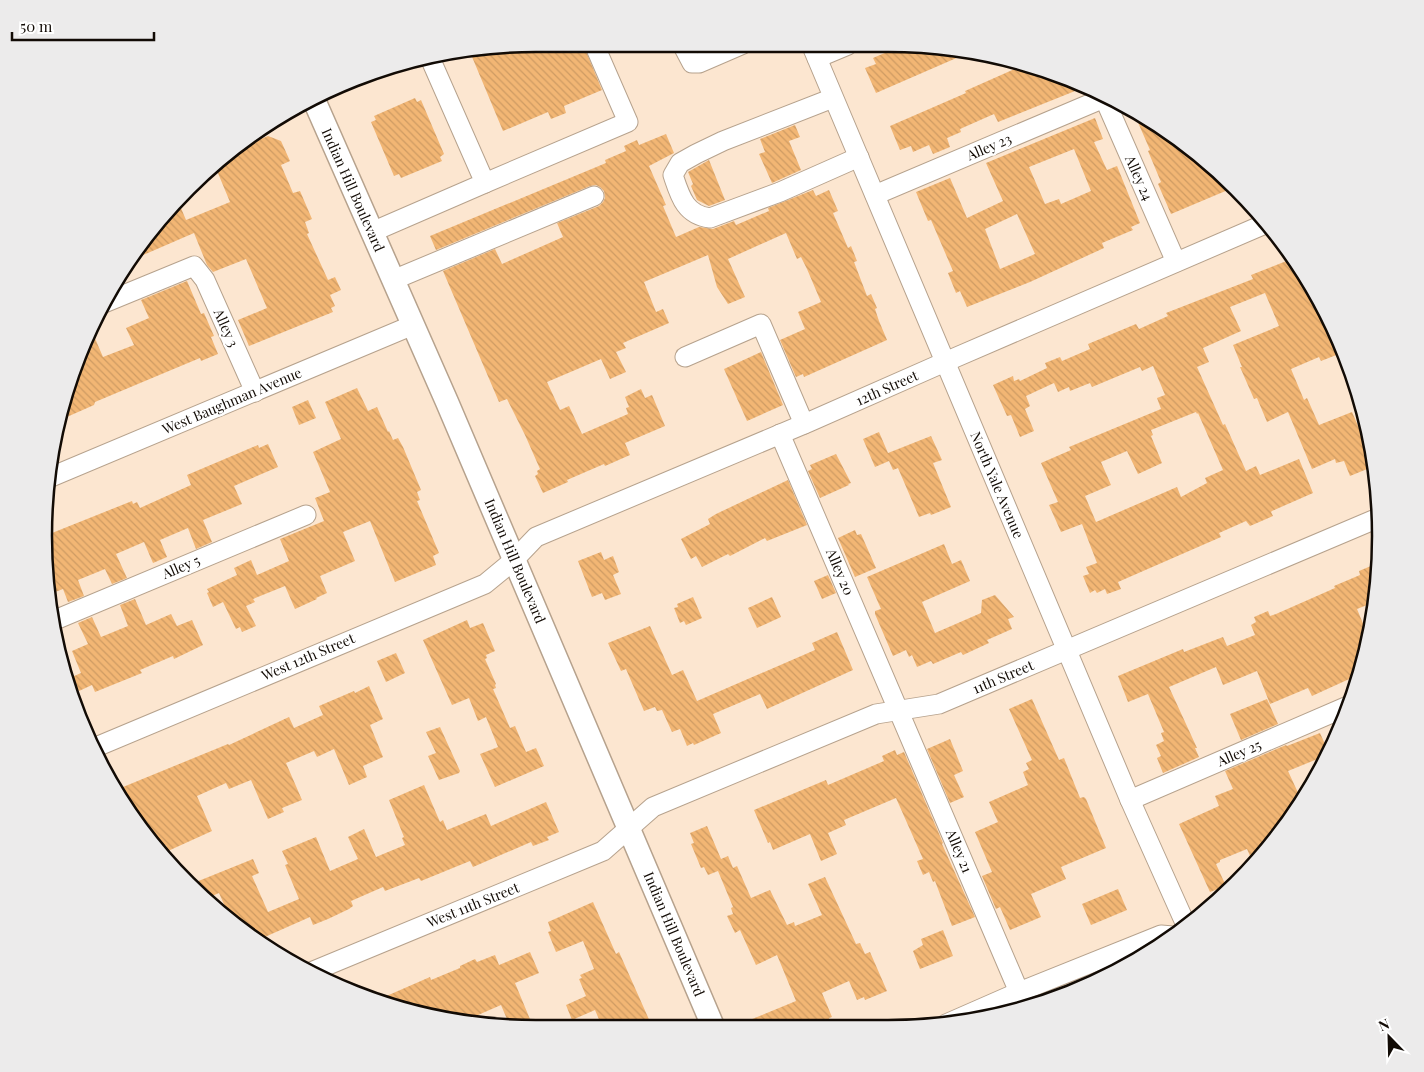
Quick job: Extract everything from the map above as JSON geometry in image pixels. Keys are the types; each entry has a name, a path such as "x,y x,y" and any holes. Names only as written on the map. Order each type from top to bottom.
{"main road":[{"name":"Indian Hill Boulevard","path":"316,105 413,325 710,1020"}],"street":[{"path":"372,232 628,122 597,52"},
{"path":"686,52 692,63 699,63 724,52"},
{"name":"North Yale Avenue","path":"814,52 1130,800 1183,919"},
{"path":"433,64 485,182"},
{"path":"834,98 722,141 680,163 674,175 678,190 690,210 699,217 710,218 780,192 859,157"},
{"name":"Alley 23","path":"875,195 1095,99"},
{"name":"Alley 24","path":"1107,105 1176,262"},
{"path":"393,280 594,196"},
{"name":"12th Street","path":"514,560 536,537 804,424 1260,227"},
{"name":"Alley 3","path":"114,300 194,266 205,280 254,392"},
{"path":"686,357 761,324 804,424"},
{"name":"West Baughman Avenue","path":"57,475 413,325"},
{"name":"Alley 20","path":"780,434 899,710"},
{"name":"Alley 5","path":"60,618 306,515"},
{"name":"11th Street","path":"629,829 653,807 876,714 939,704 1371,521"},
{"name":"West 12th Street","path":"100,745 484,584 514,560"},
{"name":"Alley 21","path":"899,710 1019,992"},
{"name":"Alley 25","path":"1130,800 1339,710"},
{"name":"West 11th Street","path":"319,969 603,851 629,829"},
{"path":"976,1011 1161,935"}],"building":[{"path":"536,52 586,52 602,90 564,106 566,113 551,119 548,112 503,131 472,57"},
{"path":"887,52 957,58 876,93 865,68 876,64 873,58"},
{"path":"1014,69 1076,90 998,122 994,114 960,129 961,132 947,138 950,147 933,154 929,145 913,152 911,146 900,150 890,126 966,93 965,91"},
{"path":"415,98 417,102 421,100 444,154 440,157 442,161 401,178 399,174 394,176 371,122 376,120 374,116"},
{"path":"1095,118 1103,139 1094,142 1107,170 1117,166 1140,223 1131,227 1133,230 1102,243 1104,248 1030,282 967,307 960,291 956,293 948,273 953,271 931,220 928,221 916,192 950,178 967,218 1003,201 986,163","holes":["1074,149 1091,191 1061,204 1059,199 1045,204 1029,167","1017,214 1035,254 1000,269 985,229"]},
{"path":"1138,122 1182,152 1226,191 1171,214 1158,184 1161,182 1148,151 1150,150"},
{"path":"795,125 800,137 789,141 801,170 772,183 759,154 765,152 760,139"},
{"path":"666,134 674,153 649,166 666,205 663,206 676,237 699,227 713,229 734,221 736,225 769,211 768,208 813,190 816,196 829,190 838,211 833,213 848,248 851,246 857,261 854,262 867,296 871,294 887,340 804,377 803,374 796,377 780,340 805,329 798,312 821,302 801,257 797,259 786,233 728,259 745,297 728,304 717,287 708,255 644,282 656,312 663,309 669,323 623,343 626,348 616,352 626,372 610,379 601,359 547,382 560,410 569,406 582,434 628,414 626,408 629,407 625,397 641,389 645,398 652,395 665,426 625,443 630,455 567,480 568,482 543,493 535,476 540,469 525,435 507,399 499,402 443,271 495,249 502,264 563,237 557,223 599,206 605,198 604,191 596,185 590,186 436,250 430,236 606,163 605,160 626,151 624,146 637,140 639,145"},
{"path":"268,136 281,141 290,161 281,165 293,193 300,191 312,219 305,222 309,233 307,234 328,280 335,277 341,290 330,295 335,306 331,308 333,312 249,346 238,320 267,308 246,259 213,272 207,265 194,233 142,255 181,208 186,220 230,202 217,172 259,140"},
{"path":"709,160 725,200 709,206 697,200 688,172"},
{"path":"1286,261 1307,294 1336,355 1321,361 1319,357 1291,369 1304,400 1307,398 1319,425 1352,412 1359,427 1366,469 1350,476 1344,461 1336,463 1335,459 1312,469 1288,412 1267,422 1257,398 1254,399 1233,345 1279,326 1265,293 1230,307 1241,331 1203,348 1209,362 1197,367 1246,471 1256,466 1260,475 1299,459 1313,493 1272,511 1273,516 1250,526 1246,521 1219,533 1221,537 1118,582 1121,589 1107,594 1105,589 1097,593 1095,590 1090,593 1083,576 1089,574 1086,567 1097,563 1082,524 1061,532 1049,505 1058,502 1041,463 1071,450 1069,447 1161,409 1157,398 1165,395 1153,366 1142,371 1140,367 1092,387 1090,383 1070,391 1069,387 1058,392 1054,383 1026,396 1030,406 1025,409 1034,431 1020,437 1011,415 1007,416 993,385 1013,376 1014,381 1019,379 1020,381 1047,368 1045,363 1060,357 1062,361 1090,349 1088,344 1136,324 1139,329 1168,316 1166,313 1253,279 1251,275","holes":["1196,412 1223,470 1205,478 1207,483 1181,497 1177,487 1096,522 1085,496 1111,485 1101,462 1127,451 1138,474 1162,463 1151,436 1153,435 1151,430"]},
{"path":"187,281 201,314 204,313 214,336 211,337 218,354 201,361 200,358 95,402 94,405 68,417 78,381 95,338 103,357 134,345 126,328 149,318 141,300"},
{"path":"761,352 783,405 747,421 724,369"},
{"path":"357,388 368,411 377,407 393,440 398,438 403,447 421,490 417,492 420,500 417,501 439,553 433,556 436,565 395,582 370,521 343,532 355,561 320,576 327,593 295,609 285,586 253,599 255,602 246,606 256,626 242,632 240,627 236,629 223,602 213,607 207,589 237,575 234,568 251,560 257,575 289,561 280,539 324,521 315,498 330,492 313,452 341,439 325,402"},
{"path":"308,400 316,418 299,425 292,407"},
{"path":"879,432 888,453 931,436 942,460 933,463 951,507 931,515 930,513 919,517 898,468 893,470 889,461 875,467 863,439"},
{"path":"268,444 278,467 234,486 242,504 203,520 212,542 196,549 188,528 160,540 167,557 153,563 144,542 116,554 127,578 112,584 105,569 78,580 84,596 68,602 63,589 56,592 52,533 132,501 133,504 137,502 140,508 191,485 187,475 258,445 259,448"},
{"path":"836,454 851,483 820,498 808,471 812,469 810,465"},
{"path":"788,480 807,525 767,541 765,538 730,556 728,554 702,567 696,556 691,559 681,539 710,524 708,519 716,514"},
{"path":"855,530 857,535 861,534 876,568 855,577 838,538"},
{"path":"944,544 952,564 961,560 970,581 922,602 935,633 981,613 982,600 995,595 1014,617 1008,619 1012,629 987,640 989,643 963,655 961,652 933,664 931,661 917,667 912,655 909,657 906,650 893,656 875,614 875,611 881,609 867,577"},
{"path":"601,552 604,560 613,556 619,572 613,575 621,594 605,600 602,593 592,597 578,561"},
{"path":"1370,566 1366,605 1357,609 1363,624 1350,679 1312,696 1308,688 1270,704 1257,671 1223,685 1216,667 1169,687 1197,748 1195,748 1199,757 1163,773 1157,758 1161,756 1156,745 1164,741 1161,733 1164,732 1148,694 1128,702 1118,676 1183,649 1184,652 1223,637 1227,646 1255,635 1251,625 1256,622 1254,617 1268,611 1270,616 1276,614 1335,588 1334,586 1360,575 1359,571"},
{"path":"828,575 836,593 822,599 814,581"},
{"path":"693,597 702,618 686,625 684,621 680,623 674,608 678,607 677,604"},
{"path":"772,597 781,617 757,628 748,608"},
{"path":"135,599 146,625 171,614 177,626 192,620 203,645 174,659 173,656 140,670 142,673 95,692 92,685 79,691 74,676 81,673 72,651 88,644 78,623 92,617 101,637 128,626 120,605"},
{"path":"467,620 470,628 483,623 495,651 486,655 487,658 485,659 496,684 496,688 493,689 510,728 515,726 526,752 536,748 544,766 495,787 480,754 498,747 486,717 478,721 469,698 452,705 423,640"},
{"path":"650,626 672,675 683,670 697,701 815,650 812,643 837,632 853,670 767,709 760,694 713,714 721,733 694,745 693,743 687,746 680,729 672,732 662,710 657,711 655,707 644,711 626,669 621,671 608,643"},
{"path":"396,653 405,673 386,682 377,661"},
{"path":"369,686 383,719 370,725 383,757 363,766 367,777 349,785 334,749 317,757 314,751 286,763 302,800 282,808 284,812 268,819 251,780 229,789 226,783 197,796 212,831 169,851 134,805 123,787 229,745 289,717 294,728 323,715 319,706 354,691 355,693"},
{"path":"1032,699 1059,760 1064,758 1080,798 1084,797 1086,799 1106,848 1061,867 1066,879 1031,894 1041,917 1010,930 1000,907 996,909 982,876 992,872 975,832 998,822 989,802 1028,785 1023,772 1029,769 1026,763 1032,760 1009,709"},
{"path":"1267,699 1278,724 1241,740 1230,714"},
{"path":"440,727 460,771 439,780 428,756 436,753 426,732"},
{"path":"1320,733 1325,744 1317,759 1288,771 1298,792 1290,805 1250,857 1247,849 1220,860 1216,864 1225,883 1219,889 1210,892 1179,824 1219,806 1215,796 1233,789 1225,771"},
{"path":"950,739 963,771 954,775 964,797 950,803 927,749"},
{"path":"895,750 897,755 904,752 975,917 952,926 935,881 933,882 929,872 923,875 917,861 923,859 896,798 844,820 846,825 828,833 837,854 821,861 810,834 773,850 770,842 768,843 754,810 826,780 828,785 884,761 882,756"},
{"path":"424,785 440,822 443,820 447,830 486,814 491,826 546,802 559,832 547,837 549,840 533,846 531,842 473,867 470,861 421,881 419,878 385,891 383,887 351,901 353,906 328,919 313,925 310,917 265,937 225,906 219,893 213,896 198,881 253,859 259,873 252,876 268,912 299,899 285,865 288,864 282,851 316,837 330,871 358,859 348,837 364,829 376,857 405,845 402,838 404,837 389,800"},
{"path":"707,826 721,859 728,856 733,868 737,866 751,898 770,890 787,925 794,922 795,926 822,915 808,884 825,877 856,944 860,943 865,954 870,952 887,991 865,1000 864,997 857,1000 849,981 822,993 832,1017 829,1018 830,1020 750,1020 796,1001 777,955 756,965 740,930 735,933 727,916 733,914 731,908 733,907 718,871 708,875 704,867 701,868 691,844 694,843 690,833"},
{"path":"1118,889 1127,910 1091,925 1082,904"},
{"path":"593,902 616,954 619,952 649,1020 599,1020 595,1010 572,1020 566,1005 586,996 579,979 582,978 580,975 594,969 583,941 556,952 548,932 551,931 548,922"},
{"path":"943,930 953,956 920,969 913,951 923,945 921,939"},
{"path":"530,952 539,973 515,983 530,1020 507,1018 501,1005 477,1015 442,1010 387,996 430,977 431,980 460,968 460,966 475,959 477,962 495,955 499,965"}]}
